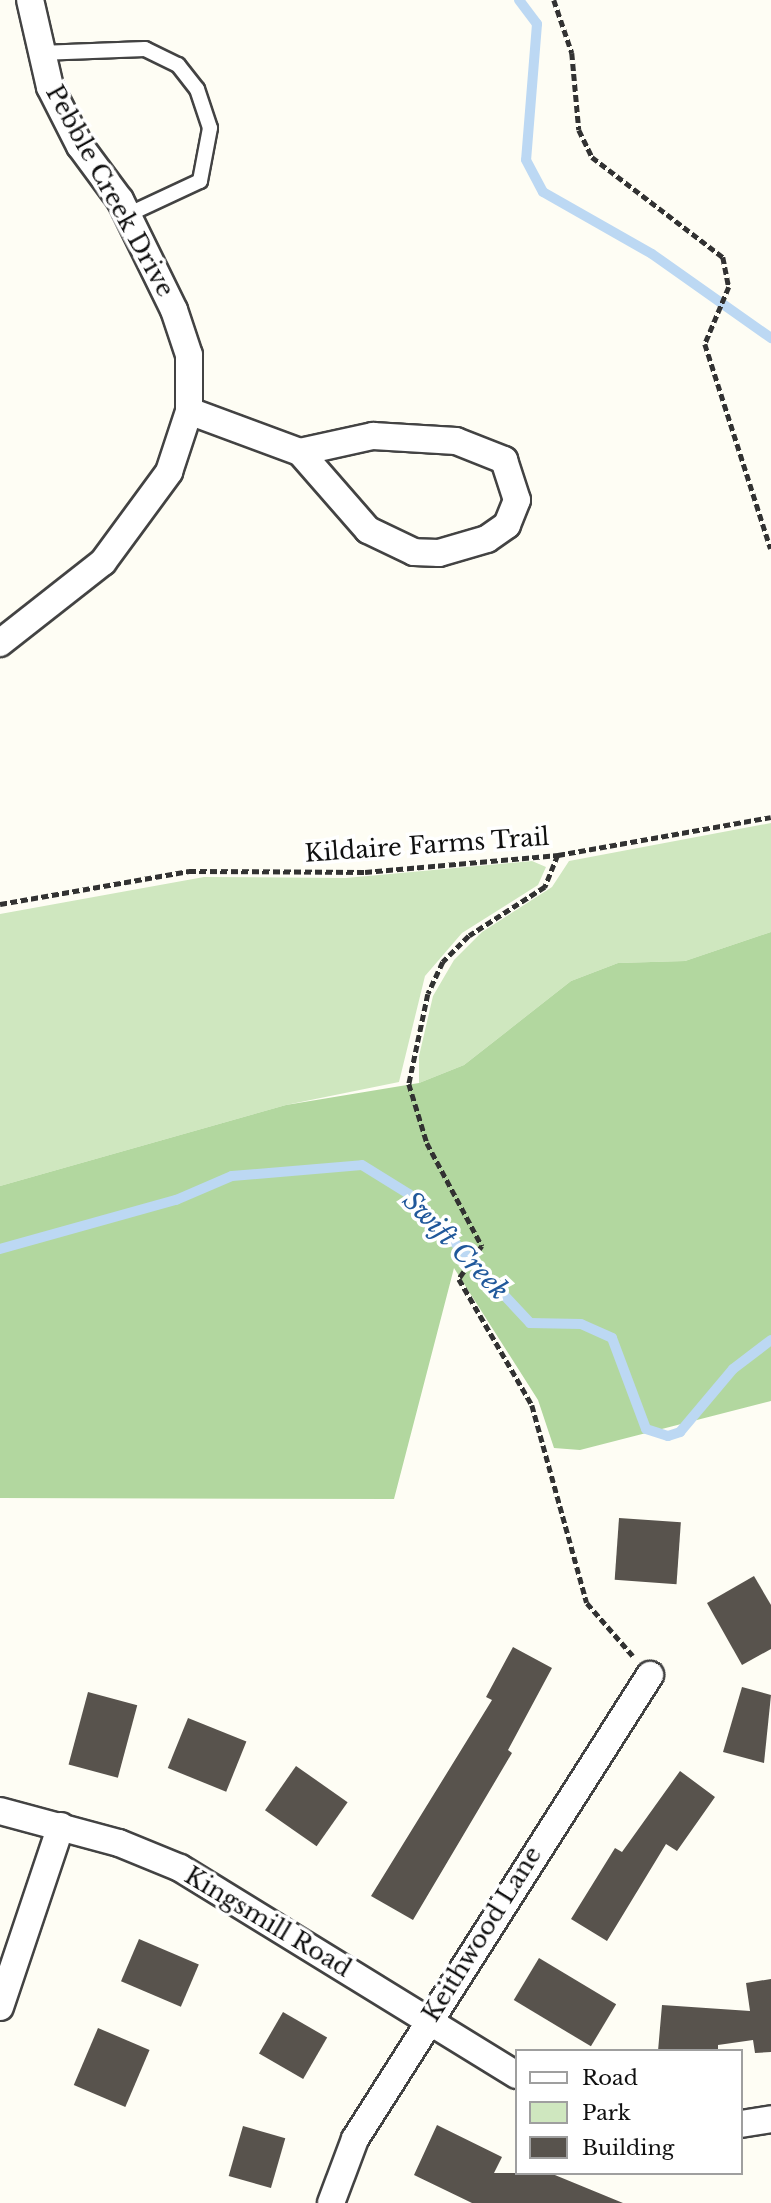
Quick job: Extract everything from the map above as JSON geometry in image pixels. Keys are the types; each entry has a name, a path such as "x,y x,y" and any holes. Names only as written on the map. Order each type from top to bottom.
{"street":[{"name":"Pebble Creek Drive","path":"0,643 103,562 169,472 189,411 189,355 127,215 80,146 40,53 30,0"},
{"path":"189,411 300,452 368,530 414,552 439,554 486,539 507,525 517,500 504,460 456,441 373,436 300,452"},
{"name":"Keithwood Lane","path":"331,2203 355,2139 650,1675"},
{"name":"Kingsmill Road","path":"0,1811 61,1826 180,1868 516,2074"},
{"path":"0,2007 61,1826"},
{"path":"743,2124 771,2119"}],"lane":[{"path":"40,53 145,49 178,65 197,89 209,128 200,181 127,215"}],"path":[{"path":"554,0 572,53 579,130 592,157 706,239 723,257 729,287 709,323 710,371 771,549"},
{"name":"Kildaire Farms Trail","path":"0,904 189,871 365,872 558,855 771,817"},
{"path":"558,855 545,887 469,936 443,962 418,1034 409,1084 427,1143 482,1246 459,1279 532,1405 587,1603 650,1675"}],"green space":[{"path":"771,823 771,932 685,961 618,963 571,981 464,1065 419,1083 419,1056 433,996 454,960 482,932 552,887 569,861"},
{"path":"532,861 546,867 538,885 462,933 425,976 399,1082 286,1105 0,1186 0,914 204,877 346,878"},
{"path":"771,932 771,1401 580,1450 554,1448 538,1400 454,1268 394,1499 0,1498 0,1186 286,1105 419,1083 464,1065 571,981 618,963 685,961"}],"building":[{"path":"619,1518 681,1522 677,1584 615,1580"},
{"path":"754,1576 771,1605 771,1649 742,1665 707,1603"},
{"path":"513,1647 552,1668 508,1750 512,1753 413,1920 371,1896 492,1700 486,1697"},
{"path":"742,1687 771,1695 764,1763 723,1752"},
{"path":"88,1692 137,1705 118,1778 69,1764"},
{"path":"188,1718 246,1742 226,1792 168,1768"},
{"path":"296,1766 348,1802 317,1846 265,1810"},
{"path":"680,1771 715,1797 677,1851 666,1844 607,1941 571,1919 615,1848 622,1852"},
{"path":"139,1939 199,1964 181,2007 121,1981"},
{"path":"539,1958 616,2004 591,2046 514,2000"},
{"path":"771,1979 771,2052 755,2053 753,2040 718,2045 718,2049 658,2049 662,2005 750,2011 746,1983"},
{"path":"283,2012 327,2038 303,2079 259,2054"},
{"path":"98,2028 150,2050 125,2107 74,2085"},
{"path":"437,2125 502,2157 494,2173 555,2175 623,2203 472,2203 414,2175"},
{"path":"243,2126 285,2138 271,2188 229,2176"}],"waterway":[{"path":"519,0 537,24 526,160 543,192 652,254 771,338"},
{"name":"Swift Creek","path":"0,1249 176,1200 232,1176 362,1165 409,1194 530,1323 581,1324 612,1338 646,1429 668,1436 680,1432 733,1369 771,1340"}]}
